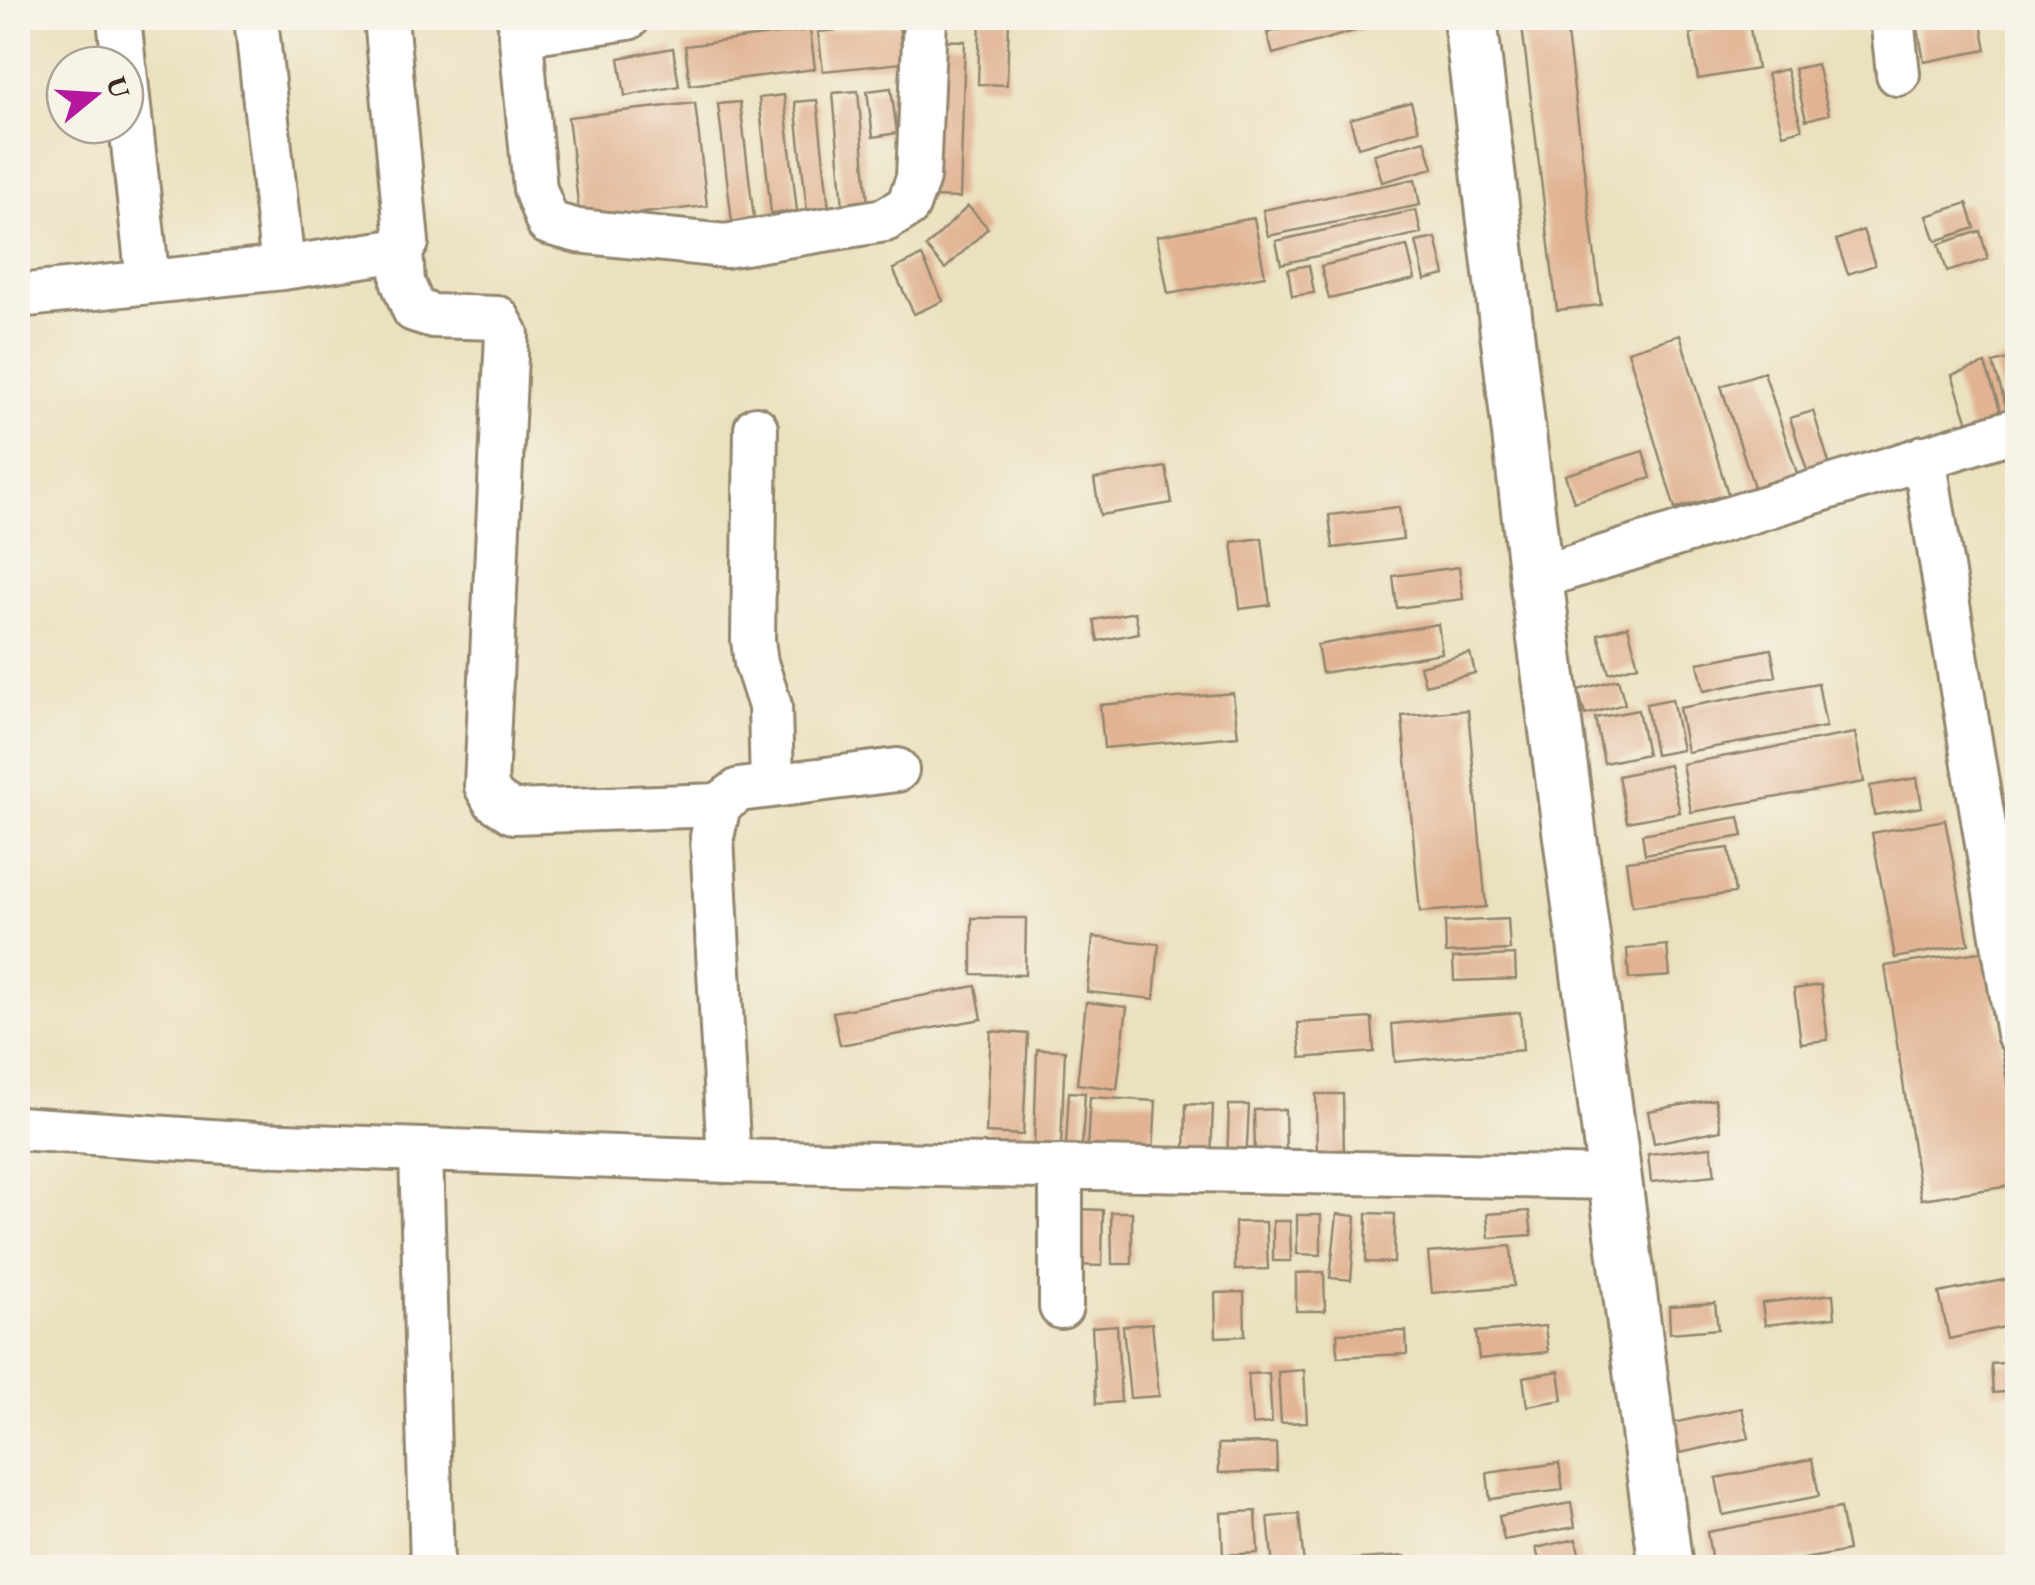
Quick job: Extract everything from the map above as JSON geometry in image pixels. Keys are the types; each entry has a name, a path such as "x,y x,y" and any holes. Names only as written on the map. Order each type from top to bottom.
{"main road":[{"path":"1470,18 1536,578 1666,1568"}],"street":[{"path":"119,18 122,45"},
{"path":"256,18 283,268"},
{"path":"386,18 407,242 402,250 403,283 414,310 433,316 498,318 506,334 486,786 494,800 514,812 719,805 738,790 897,770"},
{"path":"628,18 520,26 535,189 548,222 578,231 725,246 885,220 908,206 918,178 925,18"},
{"path":"1892,18 1898,74"},
{"path":"133,145 148,282"},
{"path":"18,296 283,268 402,250"},
{"path":"756,428 754,640 756,663 770,706 772,786"},
{"path":"1536,578 2018,428"},
{"path":"1924,457 2018,1034"},
{"path":"719,805 712,837 729,1162"},
{"path":"18,1128 421,1152 729,1162 1614,1178"},
{"path":"421,1152 432,1568"},
{"path":"1061,1168 1061,1307"}],"building":[{"path":"980,18 1009,18 1007,85 978,84"},
{"path":"1323,18 1398,19 1273,54 1267,33"},
{"path":"1521,18 1565,18 1601,305 1557,310"},
{"path":"1980,18 1986,50 1924,62 1918,28"},
{"path":"1749,23 1757,69 1698,79 1690,33"},
{"path":"899,24 903,63 823,71 818,32"},
{"path":"810,30 815,69 690,85 685,46"},
{"path":"934,40 965,41 960,198 929,197"},
{"path":"673,48 679,86 625,96 619,58"},
{"path":"1817,64 1829,114 1806,120 1794,69"},
{"path":"1786,69 1802,129 1783,134 1767,74"},
{"path":"891,88 897,133 873,137 867,91"},
{"path":"858,91 868,204 843,206 833,93"},
{"path":"784,95 797,211 771,213 759,98"},
{"path":"817,100 829,209 807,211 795,102"},
{"path":"740,102 754,219 732,222 718,104"},
{"path":"1411,102 1419,130 1358,147 1350,119"},
{"path":"695,103 707,206 580,220 568,117"},
{"path":"1425,140 1433,168 1382,182 1374,154"},
{"path":"1415,179 1420,205 1268,236 1263,210"},
{"path":"1967,203 1975,228 1936,241 1927,216"},
{"path":"968,206 988,228 945,269 926,247"},
{"path":"1416,210 1421,233 1281,264 1276,241"},
{"path":"1254,218 1265,276 1168,294 1157,236"},
{"path":"1863,230 1875,265 1848,274 1836,240"},
{"path":"1980,231 1988,259 1947,272 1939,244"},
{"path":"1436,238 1445,275 1425,280 1416,242"},
{"path":"1407,246 1415,279 1329,299 1321,266"},
{"path":"922,256 943,301 914,314 893,269"},
{"path":"1309,265 1314,293 1292,296 1288,269"},
{"path":"1680,335 1728,494 1675,509 1628,351"},
{"path":"2018,356 2018,421 2011,423 1993,363"},
{"path":"1985,364 2005,424 1972,435 1952,375"},
{"path":"1764,372 1798,476 1755,490 1721,386"},
{"path":"1813,411 1834,479 1812,486 1790,418"},
{"path":"1643,451 1651,478 1574,502 1565,475"},
{"path":"1166,467 1172,503 1100,515 1094,479"},
{"path":"1399,507 1403,539 1333,548 1329,515"},
{"path":"1262,538 1270,605 1240,609 1232,542"},
{"path":"1459,567 1463,599 1397,608 1393,576"},
{"path":"1135,612 1139,633 1098,641 1094,620"},
{"path":"1438,624 1442,653 1322,673 1317,645"},
{"path":"1628,626 1638,665 1609,673 1598,634"},
{"path":"1771,649 1776,676 1704,691 1698,663"},
{"path":"1470,653 1475,673 1425,685 1420,666"},
{"path":"1618,679 1625,704 1585,715 1578,690"},
{"path":"1818,683 1826,727 1687,752 1679,708"},
{"path":"1233,693 1238,736 1104,748 1100,705"},
{"path":"1672,699 1682,750 1655,755 1646,704"},
{"path":"1468,710 1486,907 1420,912 1402,716"},
{"path":"1638,710 1647,754 1604,763 1595,718"},
{"path":"1855,733 1864,782 1691,812 1682,764"},
{"path":"1669,765 1680,812 1627,822 1618,776"},
{"path":"1917,778 1922,807 1874,815 1870,786"},
{"path":"1739,817 1743,836 1645,854 1642,834"},
{"path":"1945,820 1969,944 1895,958 1872,833"},
{"path":"1729,848 1735,893 1632,906 1626,861"},
{"path":"972,918 1026,918 1025,975 972,974"},
{"path":"1508,919 1510,950 1446,953 1445,922"},
{"path":"1093,937 1159,944 1154,999 1087,992"},
{"path":"1667,945 1670,976 1629,979 1627,949"},
{"path":"1986,951 2018,1150 2018,1185 1921,1199 1885,966"},
{"path":"1515,955 1516,979 1454,981 1453,958"},
{"path":"1821,985 1828,1040 1801,1043 1794,989"},
{"path":"976,986 982,1019 840,1045 833,1012"},
{"path":"1086,1002 1127,1007 1117,1089 1077,1084"},
{"path":"1520,1012 1523,1050 1395,1062 1392,1024"},
{"path":"1372,1018 1374,1052 1301,1058 1298,1023"},
{"path":"991,1031 1028,1034 1023,1135 986,1133"},
{"path":"1037,1049 1065,1050 1061,1146 1034,1145"},
{"path":"1069,1092 1085,1093 1082,1145 1066,1144"},
{"path":"1316,1094 1343,1094 1344,1160 1317,1161"},
{"path":"1090,1097 1156,1101 1153,1153 1087,1149"},
{"path":"1715,1099 1721,1130 1654,1143 1648,1111"},
{"path":"1186,1104 1213,1105 1211,1160 1185,1159"},
{"path":"1229,1105 1249,1105 1246,1163 1227,1162"},
{"path":"1285,1109 1286,1154 1255,1155 1254,1110"},
{"path":"1711,1147 1715,1175 1651,1182 1648,1154"},
{"path":"1075,1209 1103,1210 1102,1266 1074,1265"},
{"path":"1529,1211 1532,1235 1489,1238 1487,1214"},
{"path":"1111,1212 1132,1212 1132,1264 1112,1264"},
{"path":"1367,1213 1395,1214 1394,1263 1366,1262"},
{"path":"1337,1214 1356,1216 1351,1280 1330,1278"},
{"path":"1297,1215 1321,1215 1321,1255 1297,1254"},
{"path":"1273,1221 1290,1221 1291,1261 1273,1261"},
{"path":"1235,1222 1266,1222 1268,1269 1235,1270"},
{"path":"1511,1246 1514,1286 1432,1293 1428,1253"},
{"path":"1324,1272 1325,1311 1296,1311 1296,1273"},
{"path":"2018,1277 2018,1324 1949,1339 1939,1293"},
{"path":"1244,1292 1245,1336 1216,1337 1215,1293"},
{"path":"1833,1294 1835,1317 1765,1325 1762,1303"},
{"path":"1715,1303 1718,1329 1670,1333 1669,1306"},
{"path":"1152,1323 1159,1396 1130,1398 1123,1326"},
{"path":"1117,1325 1121,1402 1096,1404 1092,1327"},
{"path":"1545,1326 1548,1352 1479,1359 1476,1332"},
{"path":"1406,1331 1407,1354 1338,1357 1337,1333"},
{"path":"2018,1362 2018,1391 1993,1393 1991,1364"},
{"path":"1304,1370 1307,1422 1281,1423 1278,1372"},
{"path":"1559,1371 1563,1400 1527,1406 1523,1377"},
{"path":"1269,1373 1272,1423 1252,1425 1248,1374"},
{"path":"1742,1408 1749,1438 1680,1453 1673,1423"},
{"path":"1276,1443 1277,1471 1219,1473 1218,1444"},
{"path":"1812,1459 1819,1496 1723,1515 1716,1478"},
{"path":"1559,1463 1563,1490 1490,1499 1487,1473"},
{"path":"1571,1503 1575,1527 1504,1540 1499,1516"},
{"path":"1840,1508 1848,1551 1755,1568 1713,1568 1707,1532"},
{"path":"1256,1511 1258,1553 1223,1555 1221,1513"},
{"path":"1299,1514 1304,1566 1273,1568 1268,1517"},
{"path":"1576,1539 1582,1568 1541,1568 1536,1548"},
{"path":"1405,1556 1406,1568 1331,1568 1331,1561"}]}
